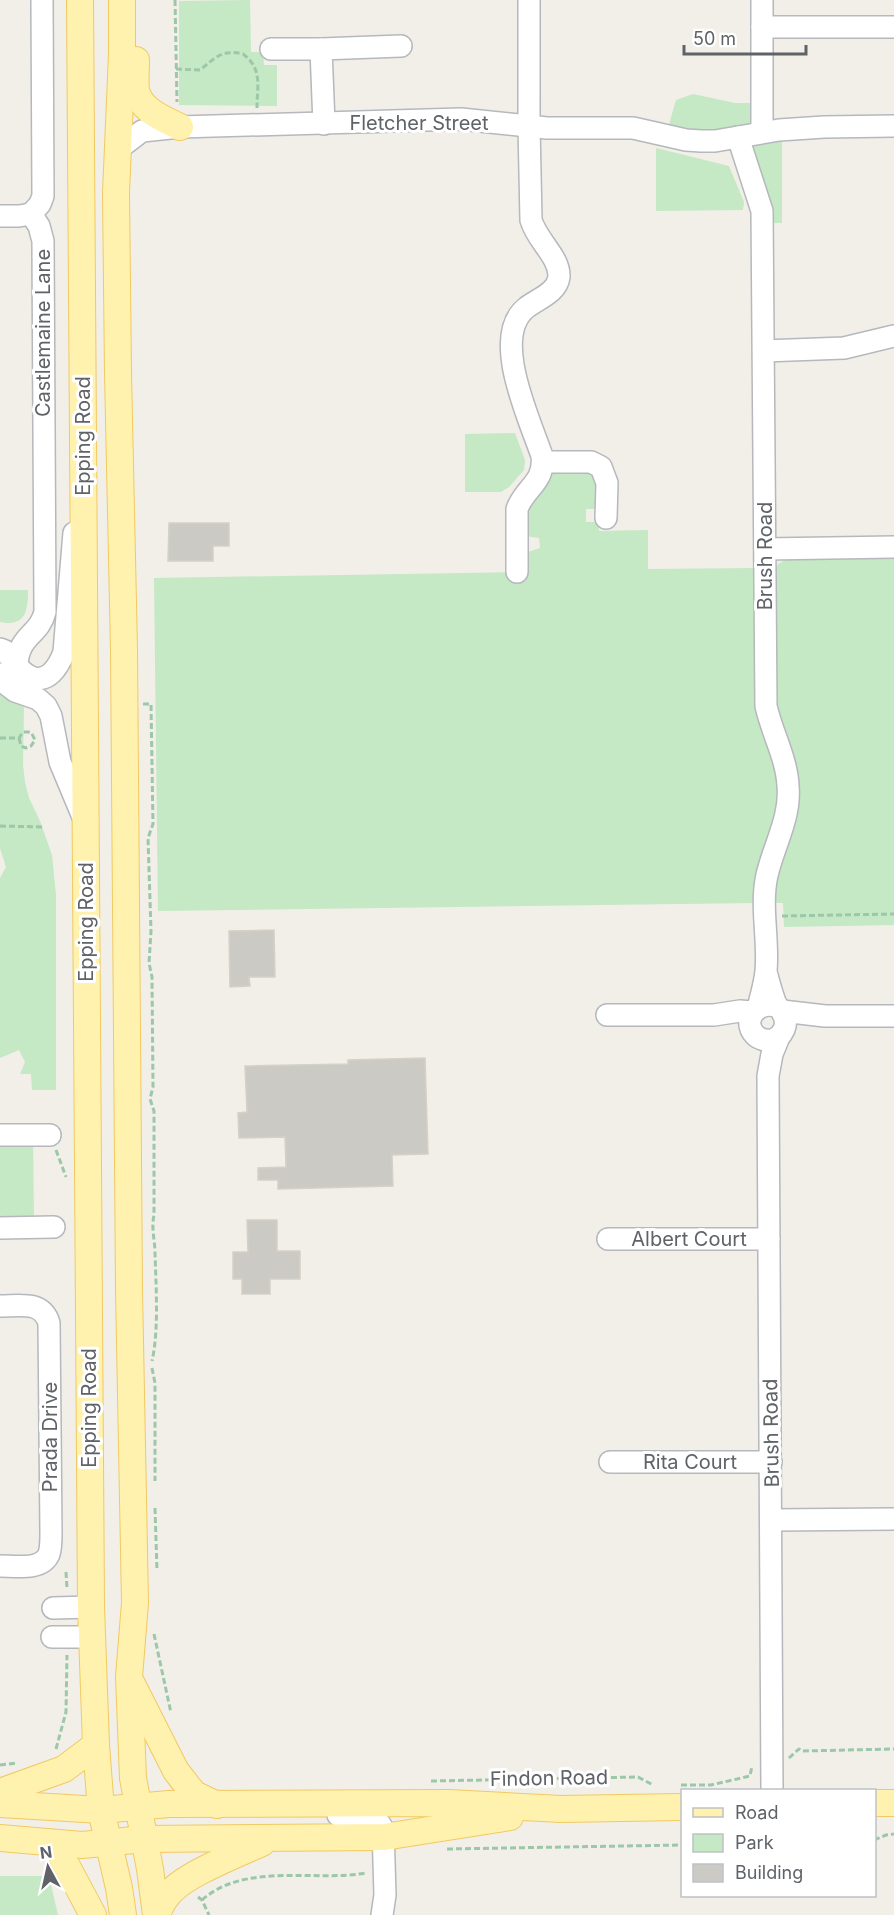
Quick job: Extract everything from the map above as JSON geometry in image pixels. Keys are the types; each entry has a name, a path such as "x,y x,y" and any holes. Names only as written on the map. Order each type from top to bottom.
{"main road":[{"name":"Epping Road","path":"80,0 86,705 70,1637 96,1745 101,1810 123,1915"},
{"name":"Epping Road","path":"122,0 117,150 117,373 143,1483 129,1677 132,1765 156,1915"},
{"path":"134,0 136,92 143,104 180,127"},
{"path":"129,1677 176,1771 194,1794 217,1805"},
{"path":"0,1792 42,1779 64,1769 96,1745"},
{"name":"Findon Road","path":"0,1838 82,1845 144,1839 384,1837 561,1809 679,1796"},
{"name":"Findon Road","path":"0,1804 101,1810 169,1804 449,1803 561,1809"},
{"path":"876,1803 894,1803"},
{"path":"156,1915 167,1896 186,1880 270,1839"},
{"path":"55,1844 93,1915"}],"street":[{"path":"0,216 32,214 43,196 42,0"},
{"path":"517,572 517,509 520,501 541,474 543,462 512,363 511,338 518,315 552,290 558,282 559,274 553,257 540,241 531,220 529,0"},
{"path":"762,0 762,132"},
{"path":"762,27 894,27"},
{"path":"271,49 401,46"},
{"path":"321,49 324,124"},
{"name":"Fletcher Street","path":"117,150 142,131 180,127 460,119 547,128 633,128 686,140 715,141 762,132 824,127 894,126"},
{"name":"Brush Road","path":"738,137 762,211 766,706 789,784 789,801 767,875 765,893 767,1021 764,1054 768,1076 772,1789"},
{"name":"Castlemaine Lane","path":"9,670 18,652 40,625 45,612 43,241 39,226 32,214"},
{"path":"764,351 844,348 894,336"},
{"path":"9,670 30,677 42,678 52,674 59,665 64,652 82,431"},
{"path":"543,462 591,462 602,467 607,483 606,518"},
{"path":"765,549 894,547"},
{"path":"0,641 32,632"},
{"path":"0,649 5,651 9,670 6,684 15,692 38,699 46,706 51,716 60,762 85,823"},
{"path":"607,1016 714,1015 734,1011 767,1021 810,1020 825,1016 894,1016"},
{"path":"0,1135 50,1135"},
{"path":"0,1228 54,1227"},
{"name":"Albert Court","path":"608,1239 769,1239"},
{"name":"Prada Drive","path":"0,1306 35,1307 45,1313 49,1323 51,1534 49,1554 40,1564 0,1566"},
{"name":"Rita Court","path":"610,1462 771,1462"},
{"path":"771,1520 894,1519"},
{"path":"292,1804 314,1812 373,1817 379,1821 384,1837 386,1895 382,1915"}],"path":[{"path":"175,0 177,108 180,127"},
{"path":"176,69 200,70 216,56 225,52 243,54 256,67 258,75 257,108"},
{"path":"124,704 151,704 153,824 148,838 153,1087 150,1099 154,1111 154,1215 152,1226 155,1250 155,1348 151,1366 155,1383 143,1483"},
{"path":"23,732 31,732 34,740 31,746 24,747 19,738 23,732"},
{"path":"0,738 19,738"},
{"path":"0,826 45,827"},
{"path":"782,916 894,914"},
{"path":"155,1508 157,1573"},
{"path":"66,1572 70,1608"},
{"path":"154,1633 172,1720"},
{"path":"58,1757 56,1748 68,1696 70,1637"},
{"path":"699,1789 750,1776 754,1759 791,1758 799,1749 894,1749"},
{"name":"Findon Road","path":"428,1781 638,1777 652,1785 664,1785"},
{"path":"876,1839 886,1834 894,1834"},
{"path":"446,1849 681,1845"},
{"path":"202,1900 224,1886 247,1879 341,1875 385,1870"},
{"path":"186,1880 191,1890 202,1900 209,1915"}],"green space":[{"path":"250,0 251,52 263,52 264,65 277,65 277,106 179,105 179,1"},
{"path":"693,94 735,103 753,103 753,117 748,126 715,134 668,128 676,100"},
{"path":"782,137 782,223 771,223 751,151 757,143"},
{"path":"656,148 729,166 744,202 743,210 656,211"},
{"path":"515,433 525,460 524,470 509,487 501,492 465,492 465,434"},
{"path":"551,472 597,472 600,509 586,509 586,522 599,522 599,531 648,530 648,569 756,568 780,798 755,903 158,911 154,578 525,572 525,553 540,548 539,538 525,536 525,511"},
{"path":"894,556 894,925 784,927 783,903 773,903 779,865 774,574 778,564 789,558"},
{"path":"0,590 28,590 24,615 15,622 0,622"},
{"path":"0,693 24,707 25,782 52,855 56,895 56,1090 32,1090 31,1074 20,1074 25,1062 19,1050 0,1058 0,878 6,867 0,848"},
{"path":"0,1135 33,1135 34,1222 0,1222"},
{"path":"0,1876 49,1876 58,1915 0,1915"}],"building":[{"path":"169,523 229,523 229,546 213,546 213,561 168,561"},
{"path":"274,930 275,977 249,977 250,986 230,987 229,931"},
{"path":"425,1058 428,1154 392,1155 393,1186 278,1189 278,1180 258,1180 258,1168 286,1167 285,1137 239,1138 238,1113 247,1112 245,1066 348,1064 348,1060"},
{"path":"247,1220 277,1220 277,1251 300,1251 300,1279 270,1279 270,1294 242,1294 242,1279 233,1279 233,1252 248,1252"}]}
